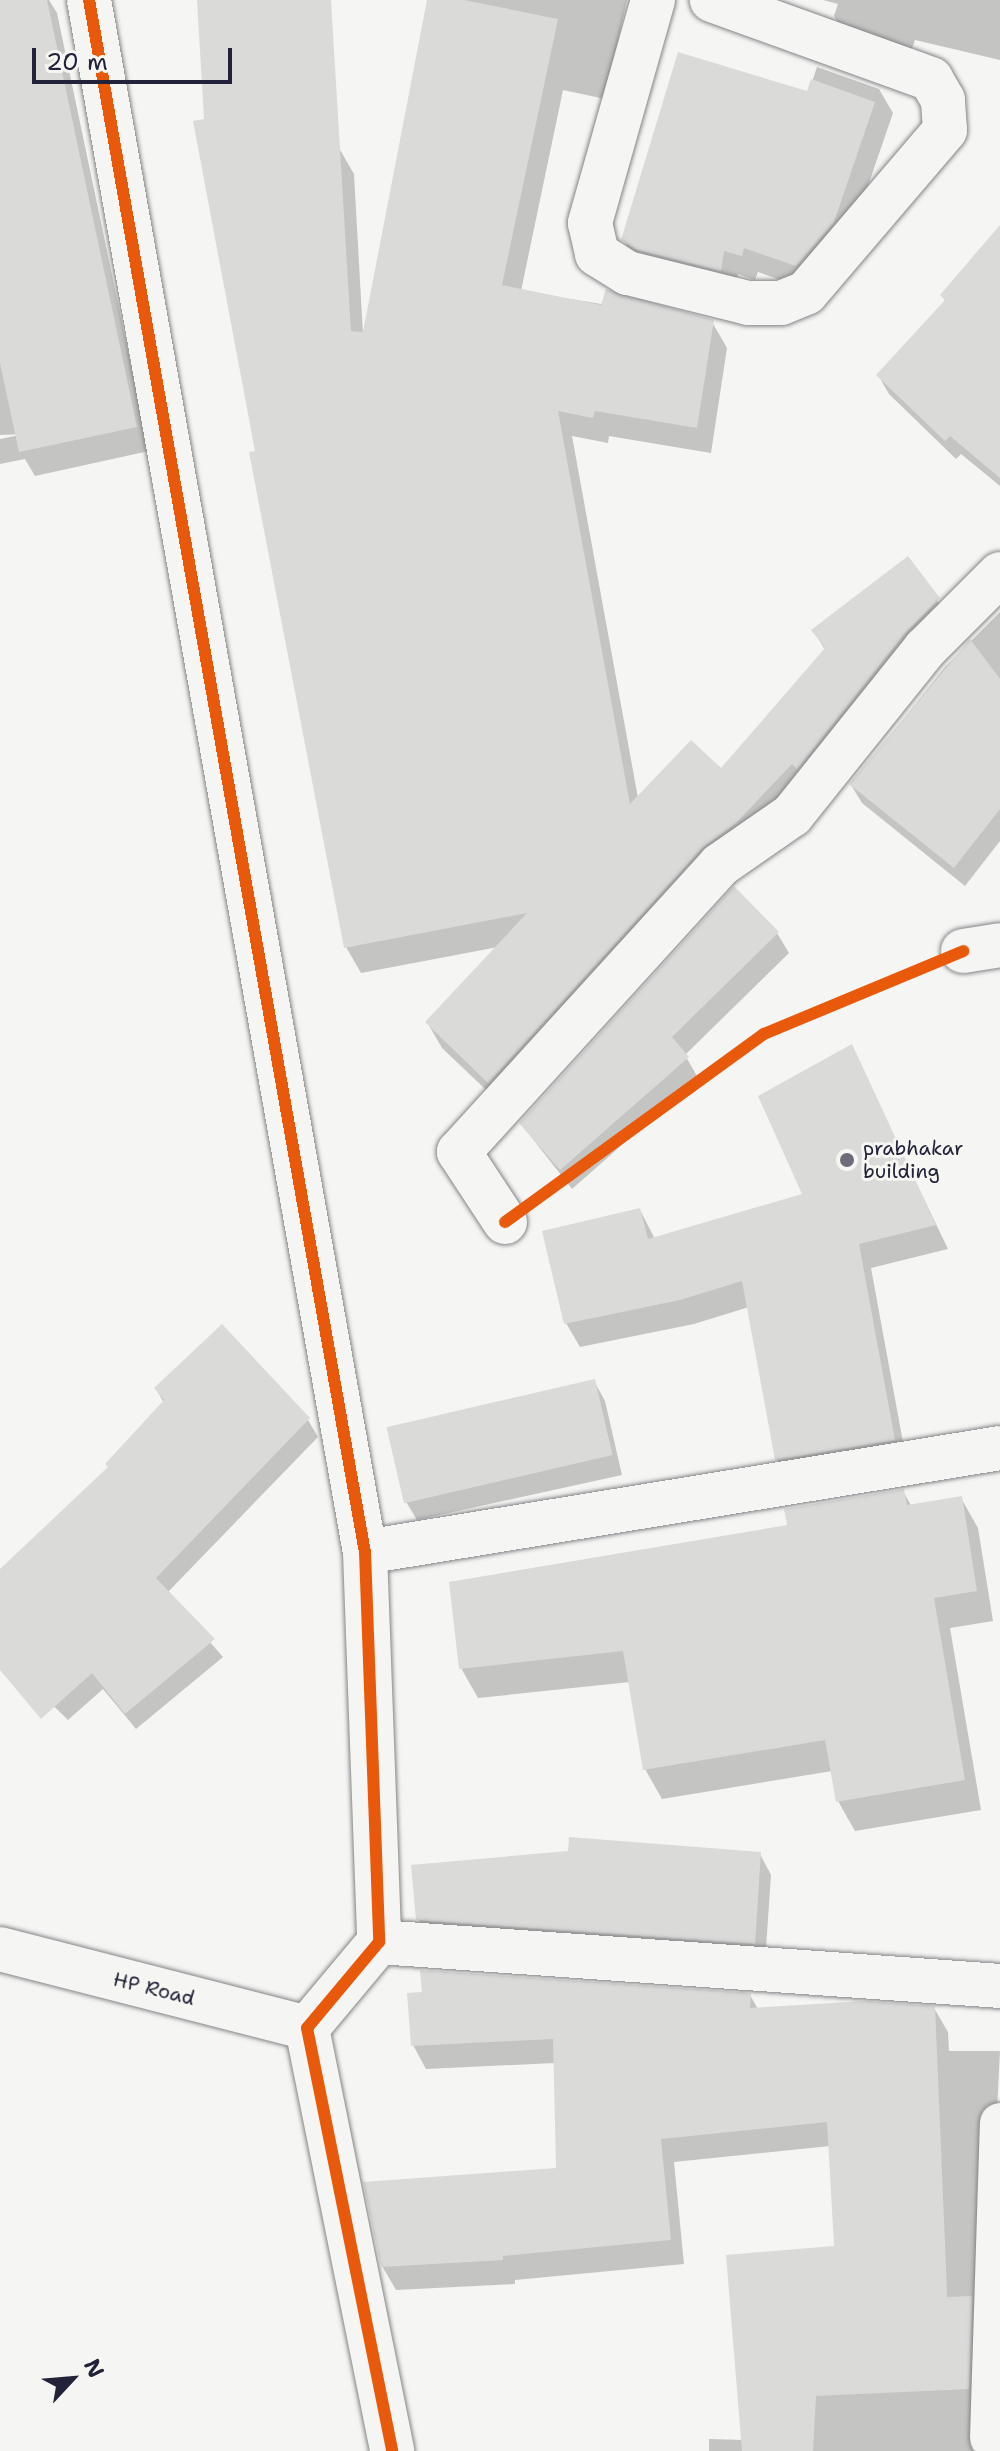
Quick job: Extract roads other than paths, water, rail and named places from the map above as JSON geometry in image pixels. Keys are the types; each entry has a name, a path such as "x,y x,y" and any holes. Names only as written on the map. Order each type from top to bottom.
{"street":[{"path":"89,0 365,1552 379,1942 307,2028 392,2451"},
{"path":"653,0 590,223 597,254 628,273 748,303 781,303 806,293 945,130 943,100 931,79 712,0"},
{"path":"505,1222 459,1152 720,865 792,815 925,649 1000,574"},
{"path":"365,1552 1000,1448"},
{"path":"379,1942 1000,1986"},
{"name":"HP Road","path":"0,1949 307,2028"}],"lane":[{"path":"990,2438 1000,2123"}],"place":[{"name":"prabhakar building","path":"847,1160"}]}
